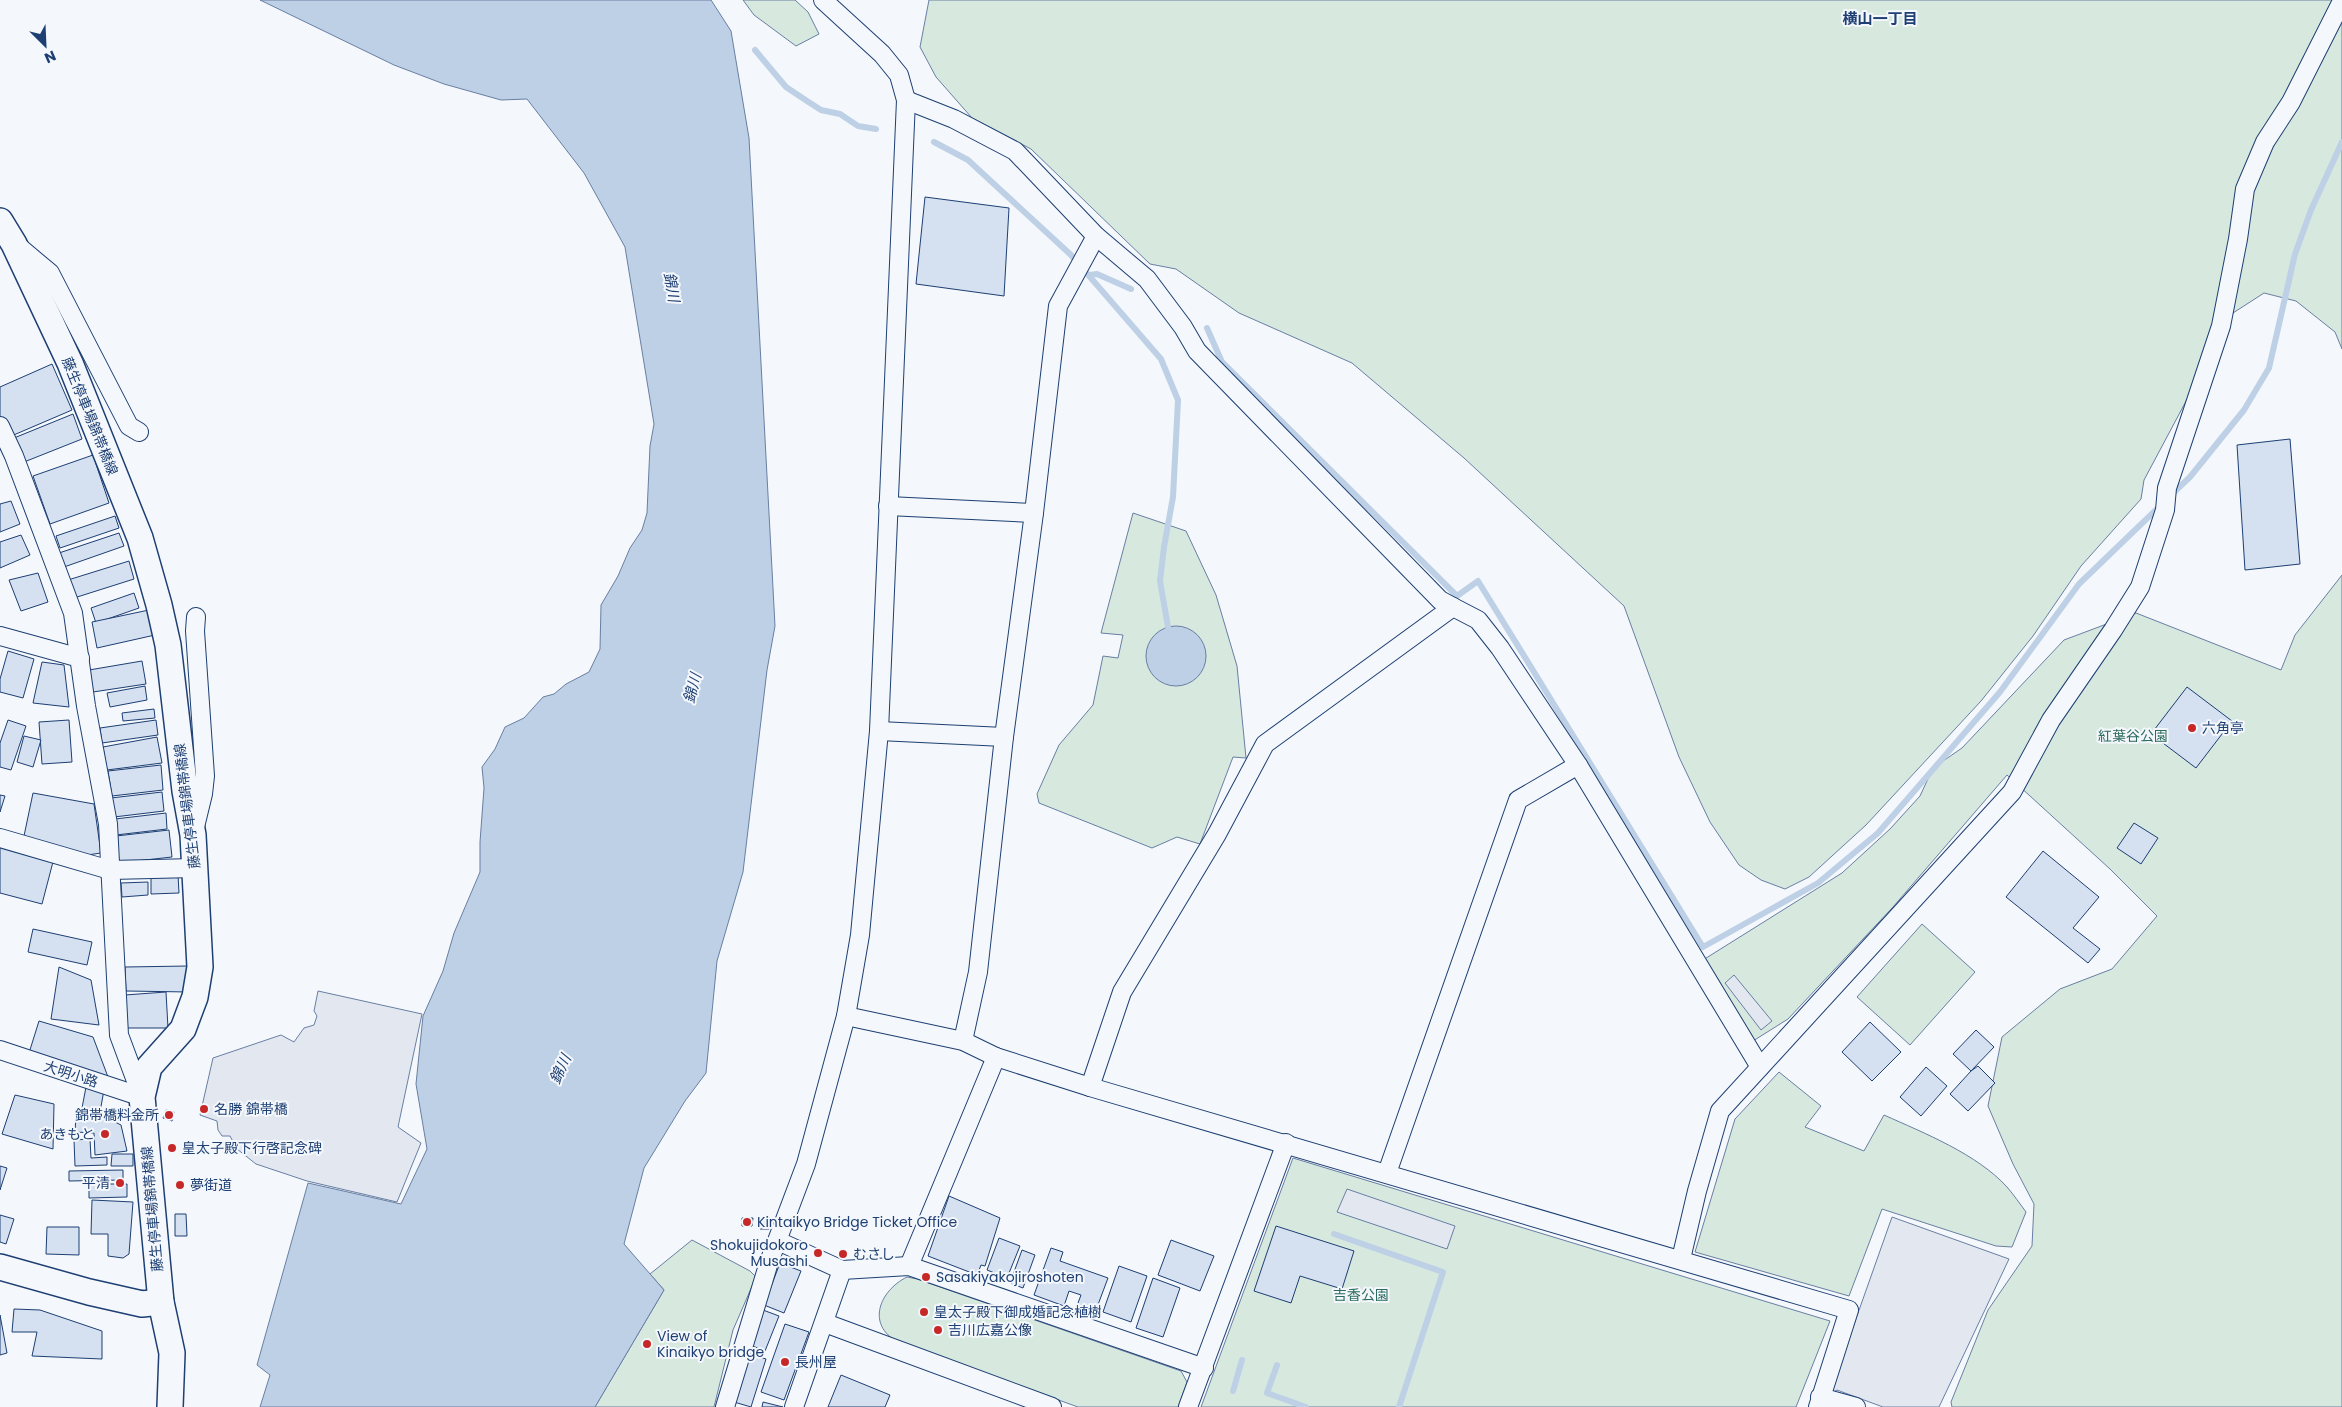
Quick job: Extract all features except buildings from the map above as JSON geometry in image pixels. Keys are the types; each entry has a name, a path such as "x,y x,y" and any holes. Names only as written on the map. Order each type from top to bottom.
{"main road":[{"name":"藤生停車場錦帯橋線","path":"0,221 14,244 70,363 140,538 168,645 185,791 193,835 200,967 195,997 183,1029 149,1067 142,1097 161,1302 172,1353 170,1407"},
{"path":"0,1267 89,1292 142,1304 161,1302"}],"street":[{"path":"725,1407 752,1314 806,1164 846,1016 860,935 879,731 906,100 899,75 882,54 823,0"},
{"path":"1681,1259 1697,1191 1720,1111 2012,792 2051,720 2140,587 2165,510 2167,488 2221,326 2238,239 2245,189 2265,142 2291,102 2342,1"},
{"path":"906,100 954,119 1015,151 1096,236 1147,279 1183,327 1197,352 1440,600 1478,620 1500,648 1578,765 1760,1067"},
{"path":"963,1041 978,972 1004,737 1034,513 1058,306 1096,236"},
{"path":"14,244 50,273 129,426 138,432"},
{"path":"0,426 7,454 73,613 86,706 108,824 120,1035 142,1097"},
{"path":"888,506 1034,513"},
{"path":"1090,1088 1122,992 1217,834 1266,744 1453,607"},
{"path":"193,835 203,794 205,776 195,631 196,617"},
{"path":"0,636 80,658"},
{"path":"879,731 1004,737"},
{"path":"1387,1173 1518,800 1578,765"},
{"path":"0,838 110,870 195,868"},
{"path":"846,1016 963,1041 996,1057 1090,1088 1286,1143 1849,1310 1819,1402 1856,1407"},
{"name":"大明小路","path":"0,1050 142,1097"},
{"path":"908,1266 996,1057"},
{"path":"1188,1407 1286,1143"},
{"path":"778,1241 842,1270 908,1266 1204,1368"},
{"path":"794,1407 842,1270"},
{"path":"825,1323 1052,1407"}],"green space":[{"path":"743,0 795,0 808,12 819,34 796,46 754,15"},
{"path":"929,0 2342,0 2342,349 2335,332 2296,301 2264,293 2233,313 2144,480 2141,499 2081,566 2033,636 1981,701 1866,825 1809,877 1785,889 1761,880 1739,865 1710,822 1679,757 1624,606 1464,458 1352,363 1239,313 1176,269 1150,264 1031,149 972,118 936,77 920,47"},
{"path":"1133,513 1186,531 1216,595 1237,666 1246,758 1233,757 1200,844 1177,837 1152,848 1039,803 1037,794 1059,745 1093,705 1103,656 1118,658 1123,635 1101,633"},
{"name":"紅葉谷公園","path":"2342,575 2342,1407 1952,1407 1951,1402 1988,1310 2032,1246 2034,1204 2013,1164 1988,1106 2002,1037 2060,989 2112,969 2157,916 2110,869 2007,775 1893,907 1788,1019 1753,1041 1703,960 1842,873 1890,829 1920,796 1933,768 1962,748 2064,640 2136,613 2281,670 2295,635"},
{"path":"1922,924 1975,972 1910,1045 1857,997"},
{"path":"1779,1072 1821,1106 1805,1127 1864,1151 1884,1115 1949,1145 1981,1164 2007,1187 2026,1212 2012,1247 1996,1246 1882,1209 1849,1296 1695,1252 1735,1119"},
{"name":"吉香公園","path":"1293,1158 1830,1321 1796,1407 1201,1407"},
{"path":"692,1240 750,1271 756,1277 733,1330 714,1407 595,1407 664,1290 650,1274"},
{"path":"907,1277 1181,1371 1187,1382 1178,1407 1078,1407 898,1342 888,1335 882,1327 879,1318 880,1308 883,1299 889,1291"}],"shaded area":[{"path":"1734,975 1772,1021 1761,1030 1725,983"},
{"path":"318,991 422,1014 398,1127 421,1143 397,1202 307,1181 256,1164 237,1149 230,1136 222,1136 218,1130 217,1121 200,1115 213,1058 281,1035 294,1042 304,1028 314,1025 317,1016 314,1011"},
{"path":"1347,1189 1455,1226 1447,1249 1337,1212"},
{"path":"1892,1217 2009,1259 1939,1407 1883,1407 1837,1390 1829,1395"}],"water":[{"name":"錦川","path":"260,0 711,0 731,31 749,138 775,626 767,670 743,872 717,961 706,1073 685,1101 644,1168 624,1244 664,1290 595,1407 260,1407 270,1375 257,1365 308,1183 401,1204 427,1149 416,1084 423,1016 443,971 454,933 480,872 484,788 482,767 495,749 505,727 524,718 543,697 554,694 566,684 589,672 600,649 601,605 618,576 630,548 642,530 647,513 650,446 654,424 625,247 584,173 527,99 501,100 444,84 394,65"},
{"path":"1170,626 1182,626 1193,631 1201,639 1206,650 1204,668 1193,681 1182,686 1170,686 1159,681 1151,673 1146,662 1146,650 1151,639 1159,631"}],"waterway":[{"path":"755,50 786,87 807,101 821,110 840,114 858,126 876,129"},
{"path":"934,142 968,160 1071,255 1161,359 1178,400 1173,497 1160,581 1168,627"},
{"path":"2170,496 2190,477 2244,410 2269,368 2295,254 2311,210 2342,142"},
{"path":"1090,275 1097,274 1131,289"},
{"path":"1207,328 1222,362 1457,596 1478,581 1703,947 1818,883 1878,833 2000,692 2079,584 2161,505"},
{"path":"1334,1234 1443,1272 1399,1407"},
{"path":"1233,1391 1242,1360"},
{"path":"1277,1365 1267,1393 1306,1407"}],"place":[{"name":"六角亭","path":"2192,728"},
{"name":"名勝 錦帯橋","path":"204,1109"},
{"name":"錦帯橋料金所","path":"169,1115"},
{"name":"あきもと","path":"105,1134"},
{"name":"皇太子殿下行啓記念碑","path":"172,1148"},
{"name":"平清","path":"120,1183"},
{"name":"夢街道","path":"180,1185"},
{"name":"Kintaikyo Bridge Ticket Office","path":"747,1222"},
{"name":"Shokujidokoro Musashi","path":"818,1253"},
{"name":"むさし","path":"843,1254"},
{"name":"Sasakiyakojiroshoten","path":"926,1277"},
{"name":"皇太子殿下御成婚記念植樹","path":"924,1312"},
{"name":"吉川広嘉公像","path":"938,1330"},
{"name":"View of Kinaikyo bridge","path":"647,1344"},
{"name":"長州屋","path":"785,1362"}],"district":[{"name":"横山一丁目","path":"1880,18"}]}
